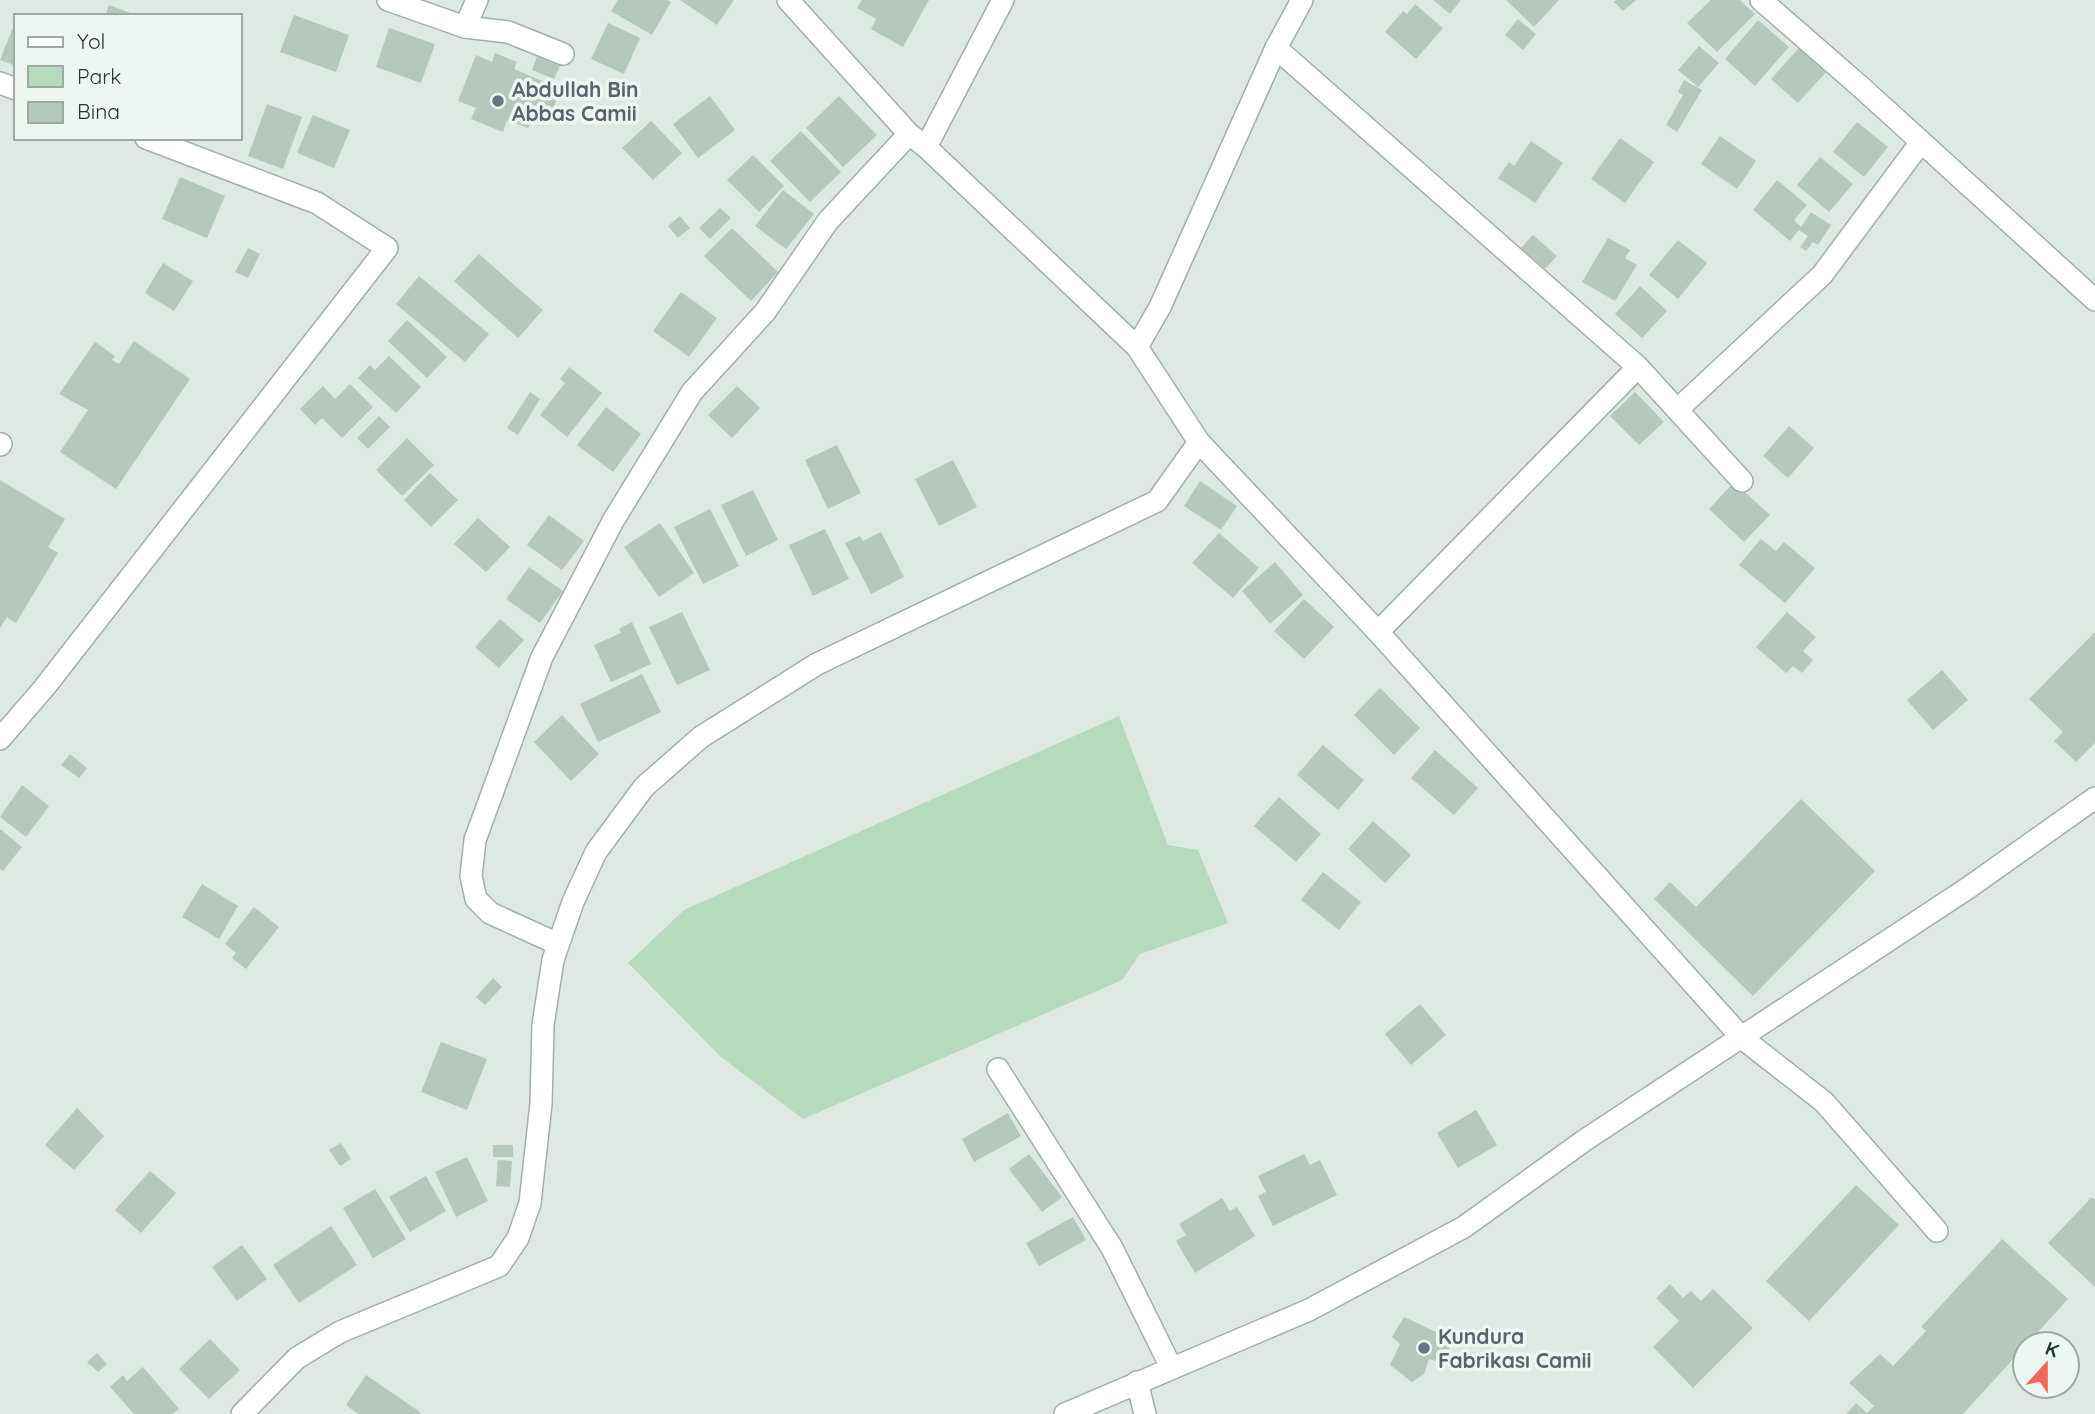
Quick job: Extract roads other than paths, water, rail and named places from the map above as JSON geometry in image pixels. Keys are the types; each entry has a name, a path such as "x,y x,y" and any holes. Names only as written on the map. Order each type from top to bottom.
{"street":[{"path":"388,0 465,27 508,32 563,54"},
{"path":"465,27 477,0"},
{"path":"788,0 918,141 1138,347 1199,442 1378,632 1742,1038 1824,1102 1937,1231"},
{"path":"558,944 490,913 476,899 471,876 475,840 542,657 613,521 692,392 765,312 828,221 918,141 1003,0"},
{"path":"1138,347 1160,307 1276,48 1302,0"},
{"path":"1760,0 1922,142 2095,300"},
{"path":"1276,48 1638,367 1742,481"},
{"path":"0,739 53,677 387,248 317,203 151,140"},
{"path":"1678,409 1822,275 1922,142"},
{"path":"1378,632 1638,367"},
{"path":"242,1414 298,1358 340,1332 499,1266 518,1238 530,1203 541,1104 543,1025 558,944 573,902 596,852 644,788 701,737 817,664 1157,501 1199,442"},
{"path":"1065,1414 1086,1408 1171,1367 1309,1310 1464,1227 1585,1140 1968,888 2095,798"},
{"path":"998,1069 1112,1248 1171,1367"},
{"path":"1137,1382 1145,1414"}],"place":[{"name":"Abdullah Bin Abbas Camii","path":"498,101"},
{"name":"Kundura Fabrikası Camii","path":"1424,1348"}]}
